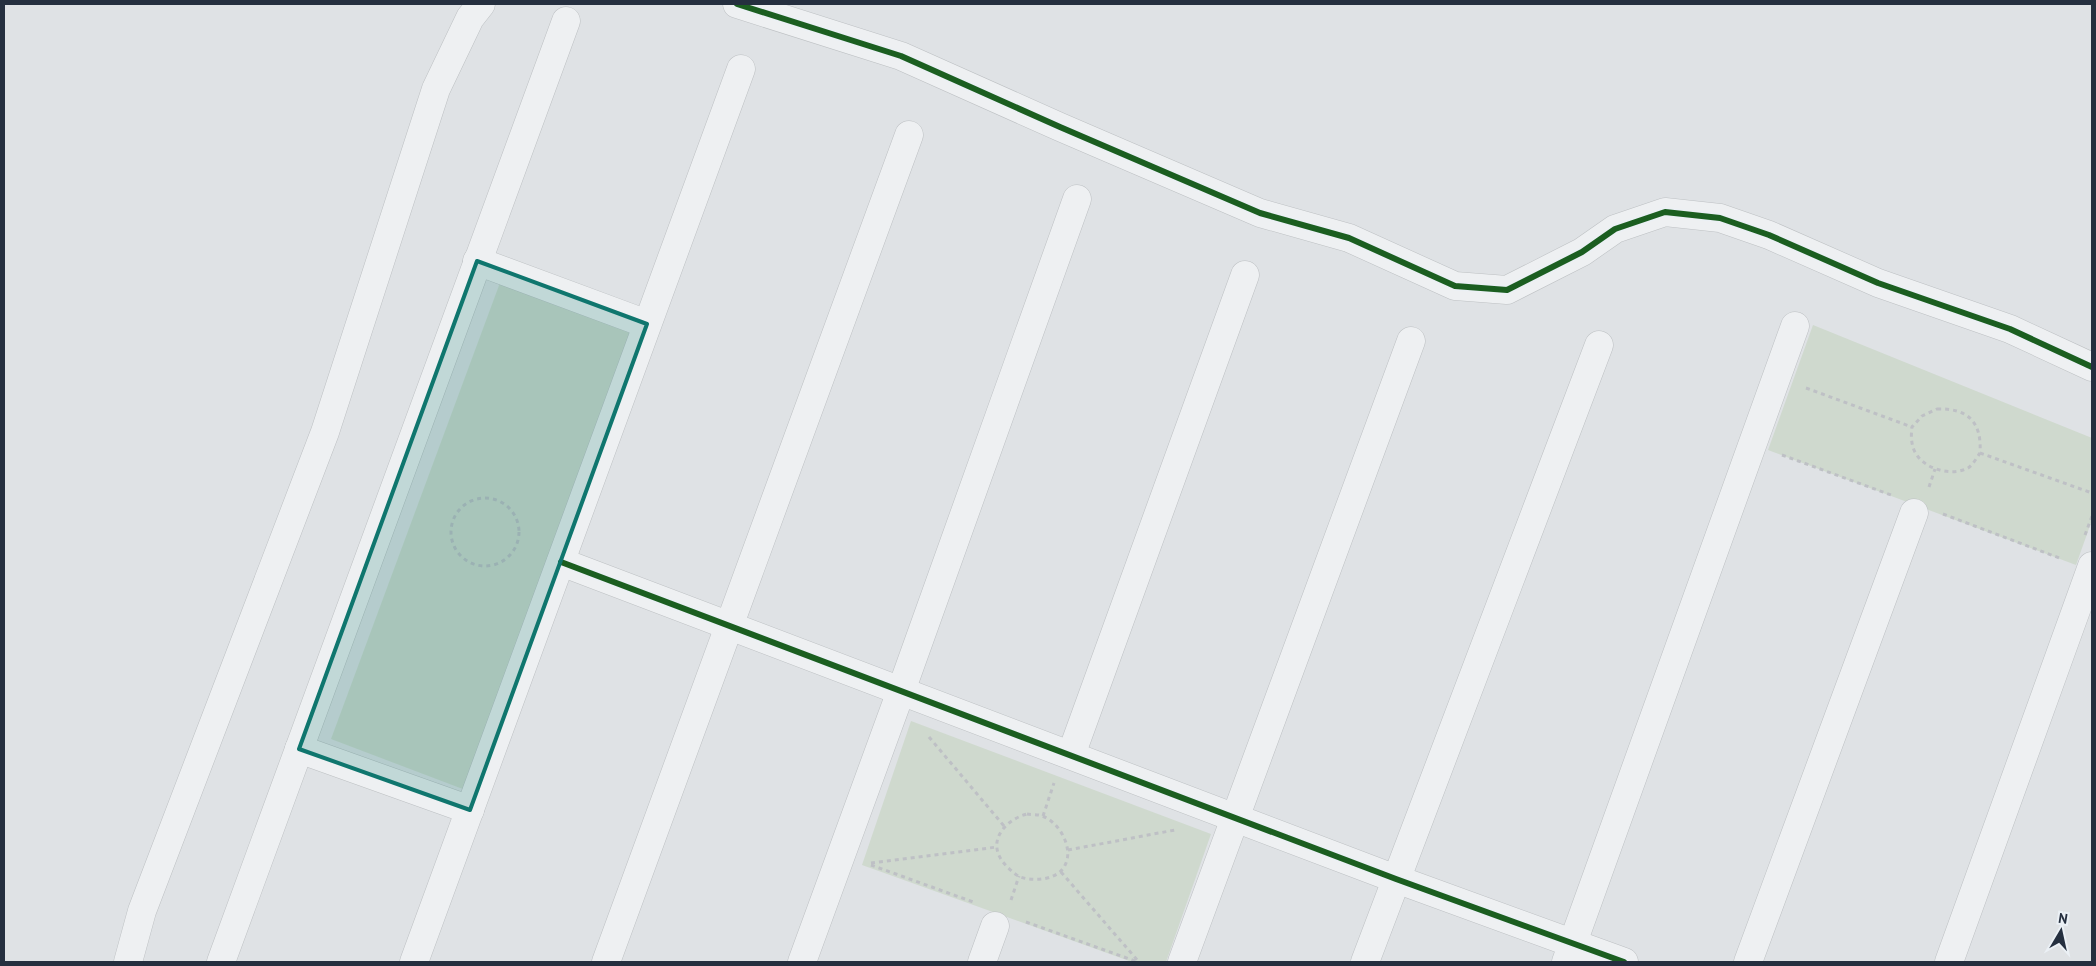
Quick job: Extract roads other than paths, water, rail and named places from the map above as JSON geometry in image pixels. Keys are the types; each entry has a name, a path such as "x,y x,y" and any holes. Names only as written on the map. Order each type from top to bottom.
{"street":[{"path":"128,962 142,911 325,432 436,89 470,18 481,4"},
{"path":"737,4 901,56 1260,213 1349,238 1456,286 1507,290 1582,252 1615,229 1665,212 1720,218 1769,235 1878,283 2010,329 2092,367"},
{"path":"221,962 566,21"},
{"path":"414,962 741,70"},
{"path":"606,962 908,135"},
{"path":"802,962 1077,199"},
{"path":"478,261 647,324"},
{"path":"1071,755 1245,275"},
{"path":"1570,952 1795,326"},
{"path":"1182,962 1411,342"},
{"path":"1365,962 1599,346"},
{"path":"1748,962 1917,508"},
{"path":"561,562 1396,879 1570,952 1624,962"},
{"path":"1949,962 2092,566"},
{"path":"299,749 470,810"},
{"path":"982,962 1002,916"}]}
